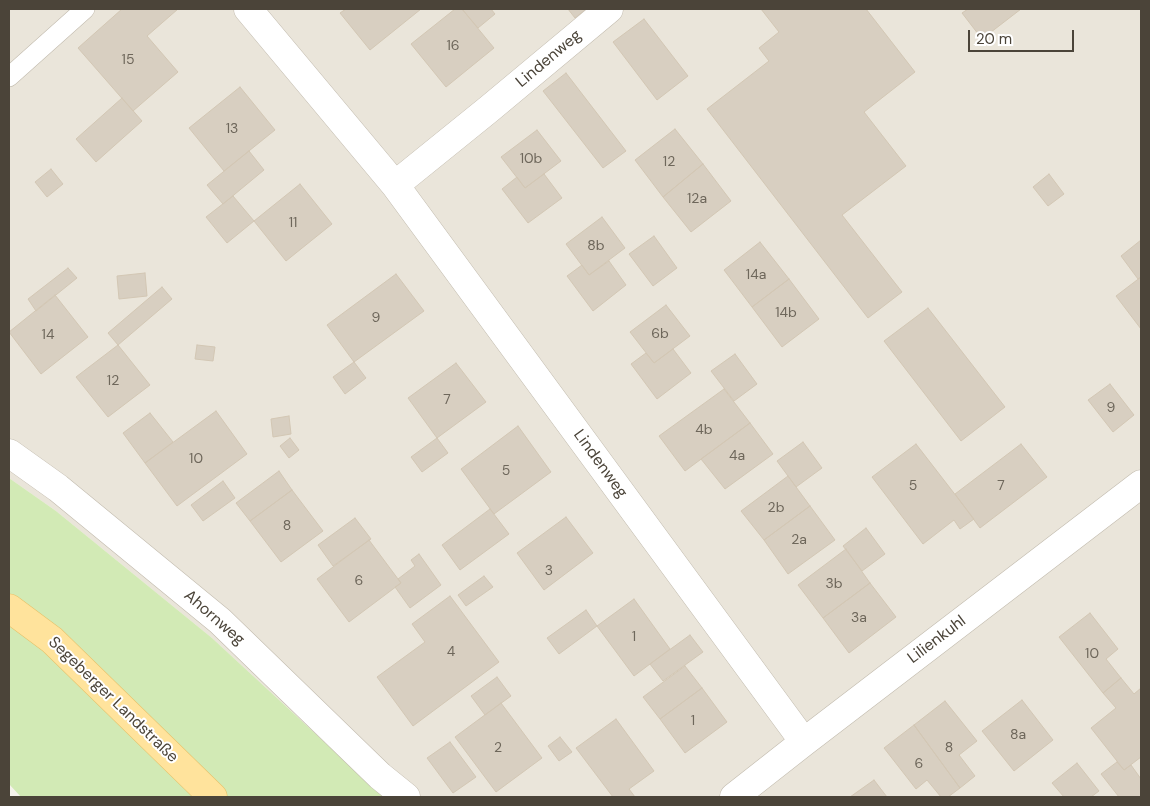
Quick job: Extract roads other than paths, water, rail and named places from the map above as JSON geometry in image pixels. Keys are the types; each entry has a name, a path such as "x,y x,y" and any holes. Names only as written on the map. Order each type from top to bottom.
{"main road":[{"name":"Segeberger Landstraße","path":"9,608 52,640 213,797"}],"street":[{"name":"Lindenweg","path":"248,9 395,185 804,742"},
{"name":"Lindenweg","path":"395,185 609,9"},
{"name":"Ahornweg","path":"9,453 58,488 220,621 380,776 406,797"},
{"name":"Lilienkuhl","path":"734,797 1141,484"}],"lane":[{"path":"9,77 85,9"}]}
